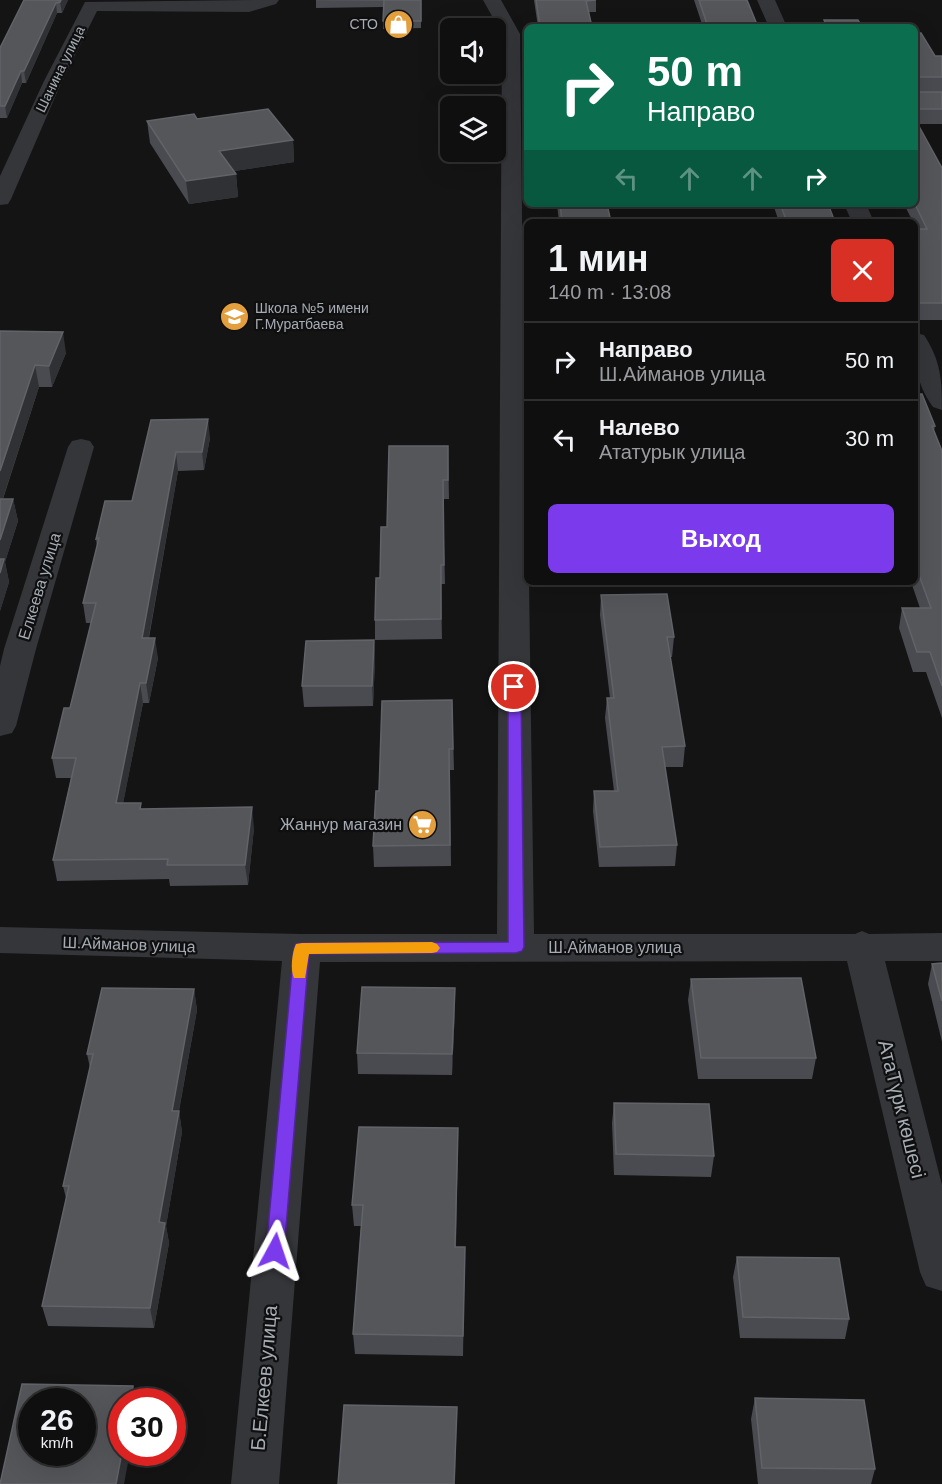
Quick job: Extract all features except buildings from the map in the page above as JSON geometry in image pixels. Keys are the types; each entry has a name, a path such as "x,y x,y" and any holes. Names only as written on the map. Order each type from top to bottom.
{"street":[{"name":"Шанина улица","path":"0,199 53,81 91,6 249,7 270,0"},
{"path":"492,0 511,34 519,96 516,947"},
{"path":"766,0 777,24"},
{"path":"918,347 942,402"},
{"name":"Елкеева улица","path":"0,726 20,648 81,447"},
{"name":"Ш.Айманов улица","path":"0,940 302,948 862,945 942,947"},
{"name":"АтаТүрк көшесі","path":"862,945 942,1272"},
{"name":"Б.Елкеев улица","path":"255,1484 302,948"}],"slow traffic":[{"path":"300,974 302,948 432,948"}],"place":[{"name":"СТО","path":"399,24"},
{"name":"Школа №5 имени Г.Муратбаева","path":"234,316"},
{"name":"Жаннур магазин","path":"423,824"}],"route":[{"path":"275,1251 302,948 516,947 514,687"}]}
